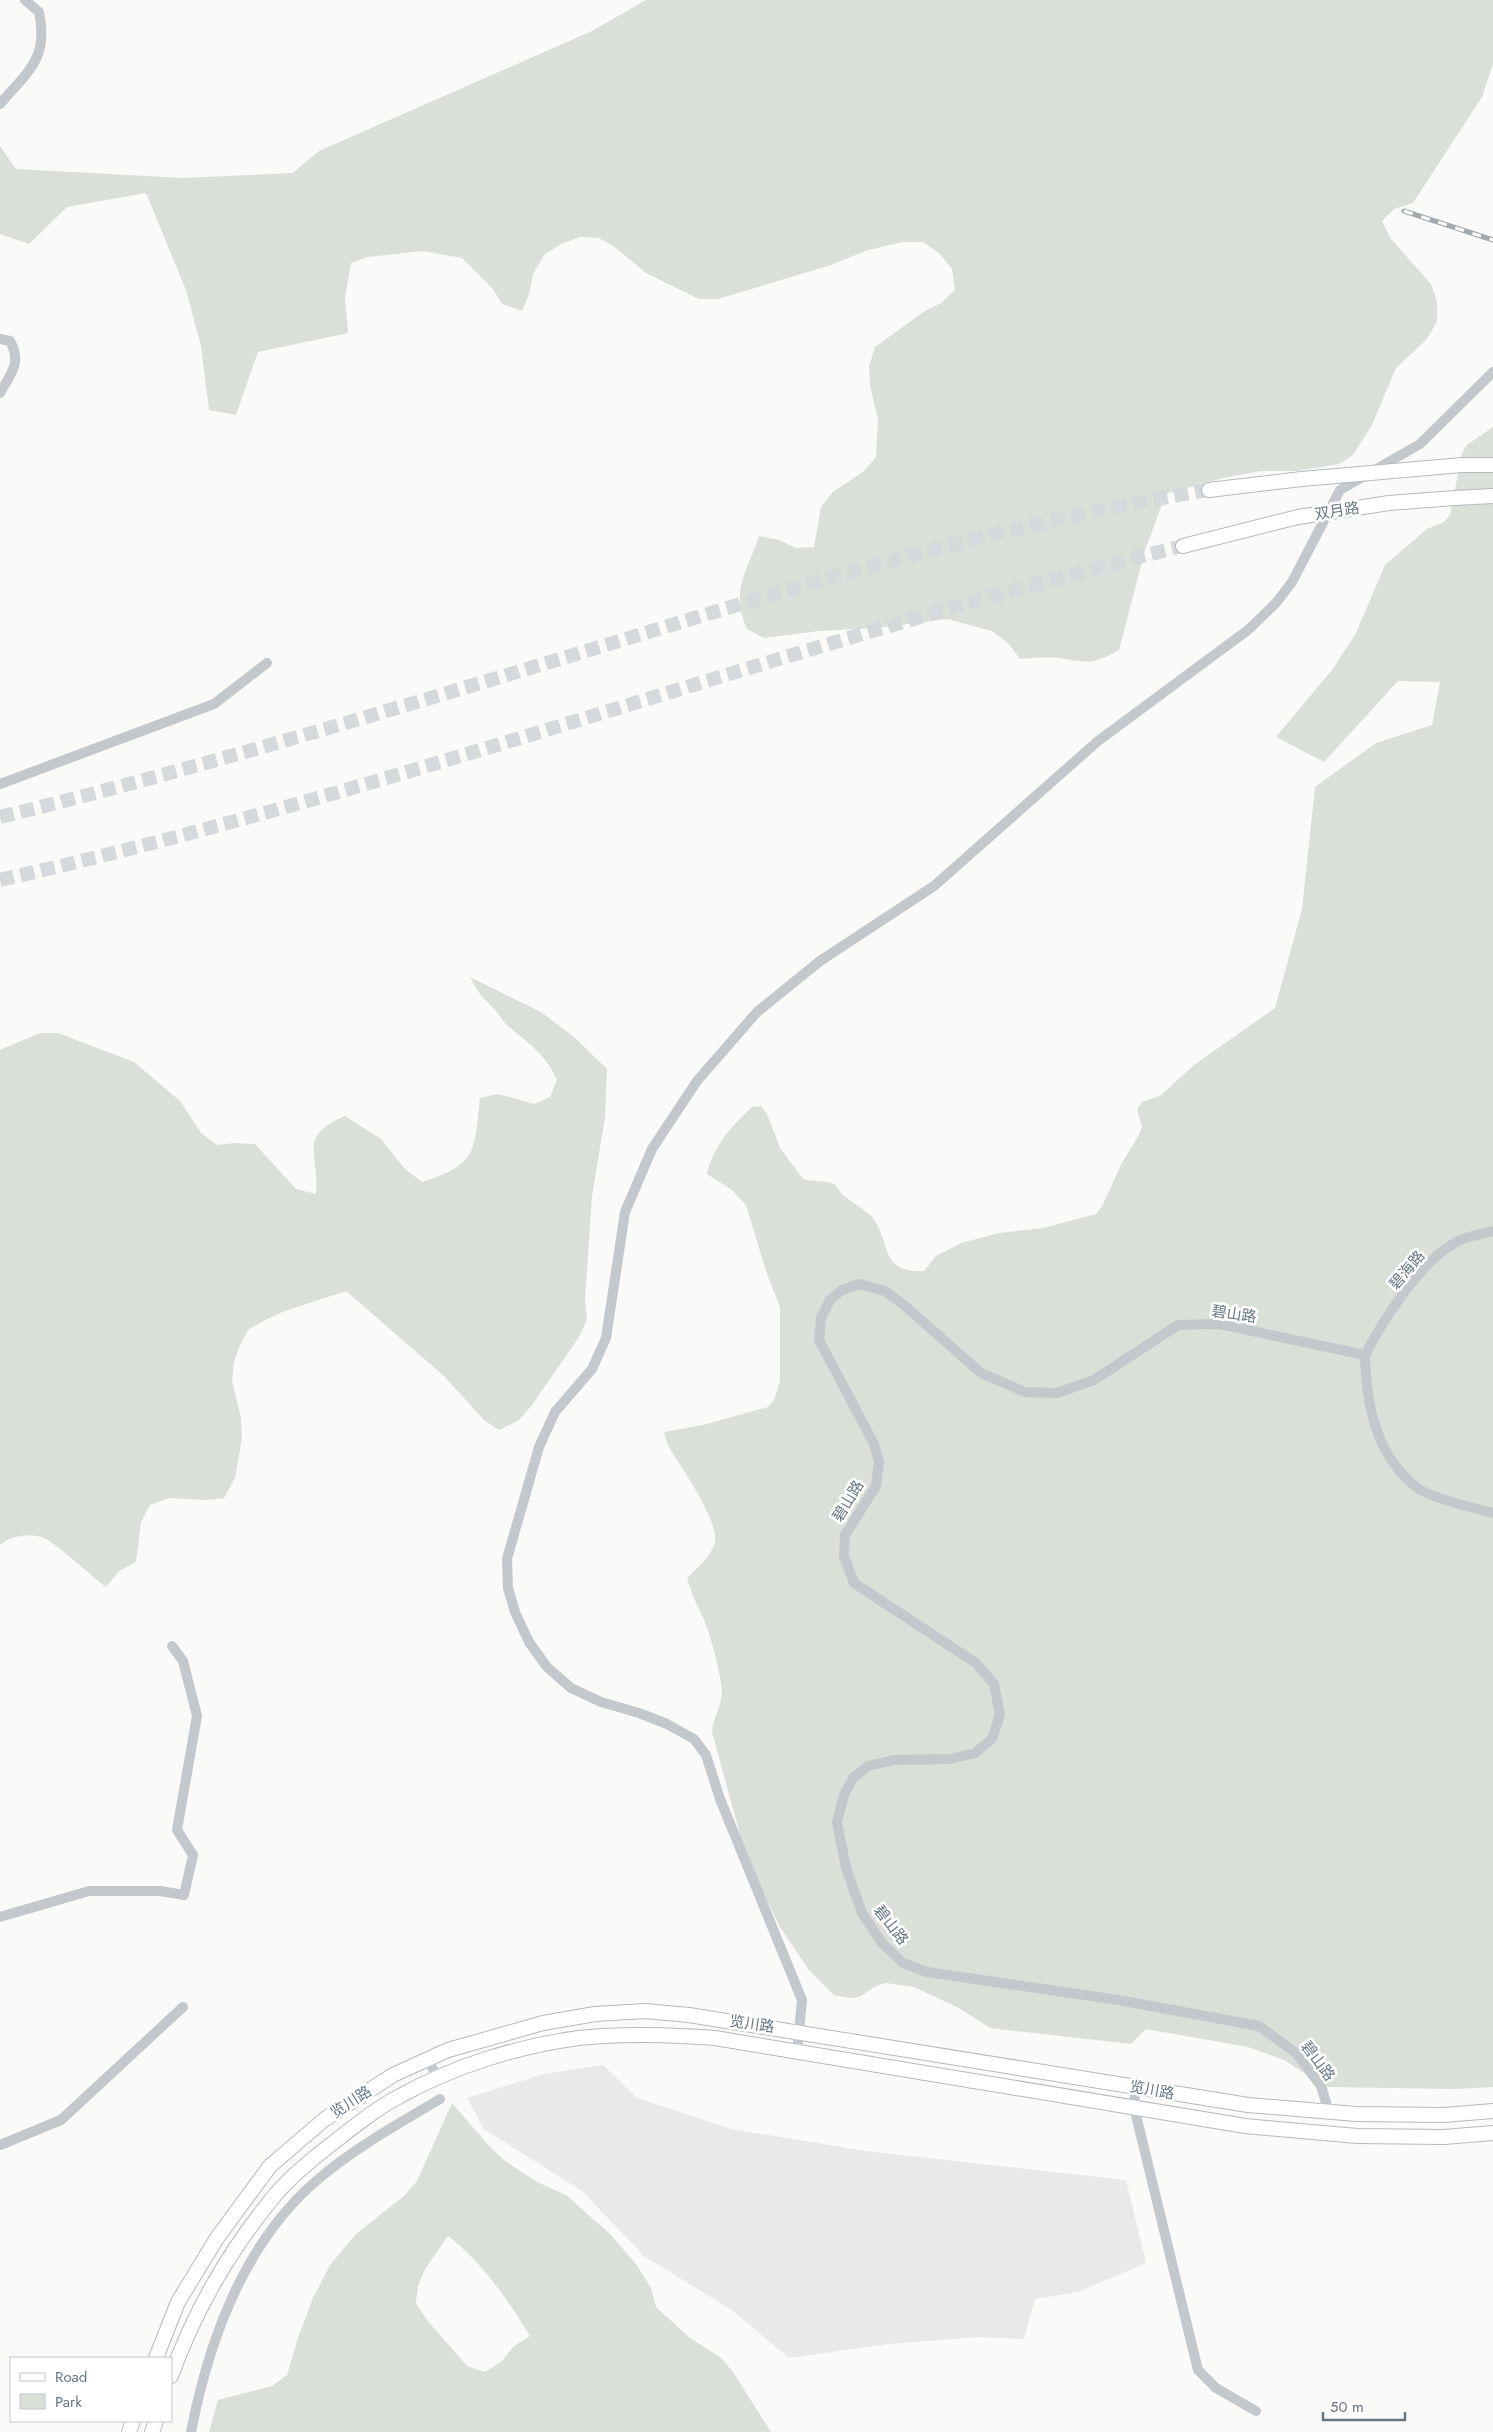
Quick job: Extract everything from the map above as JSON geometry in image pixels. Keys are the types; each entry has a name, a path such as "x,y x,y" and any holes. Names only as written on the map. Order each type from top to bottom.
{"street":[{"path":"0,104 37,60 42,42 39,12 25,0"},
{"path":"0,339 10,341 16,351 16,360 0,393"},
{"path":"797,2052 802,2000 720,1799 706,1755 694,1739 667,1724 639,1713 601,1702 571,1688 547,1667 529,1642 515,1612 508,1588 507,1559 539,1447 555,1412 592,1369 606,1338 625,1212 652,1149 692,1088 757,1012 820,961 934,886 1098,741 1248,630 1276,603 1292,582 1340,490 1420,444 1493,372"},
{"path":"1209,490 1302,479 1462,465 1493,465"},
{"name":"双月路","path":"1183,546 1298,517 1389,502 1493,496"},
{"path":"0,784 214,704 267,664"},
{"name":"碧海路","path":"1365,1355 1379,1328 1424,1268 1453,1243 1493,1231"},
{"name":"碧山路","path":"1329,2112 1321,2086 1296,2053 1258,2026 1118,2000 927,1972 903,1963 882,1943 862,1913 846,1868 837,1822 844,1795 853,1778 868,1766 894,1760 950,1759 975,1753 992,1739 1000,1715 994,1684 976,1663 882,1603 854,1582 844,1556 845,1535 876,1486 879,1462 874,1444 819,1340 821,1318 830,1300 842,1290 859,1284 885,1291 904,1305 981,1373 1025,1392 1057,1393 1094,1380 1178,1324 1218,1324 1365,1355"},
{"path":"1365,1355 1372,1421 1388,1455 1401,1472 1420,1490 1473,1509 1493,1513"},
{"path":"0,1917 89,1892 160,1892 184,1895 193,1855 177,1830 197,1716 183,1661 172,1646"},
{"path":"0,2145 61,2120 183,2008"},
{"name":"览川路","path":"156,2357 178,2302 217,2238 270,2166 325,2119 393,2075 448,2050 543,2022 595,2014 644,2011 799,2031 1248,2105 1329,2112 1444,2115 1493,2112"},
{"name":"览川路","path":"172,2373 180,2351 209,2289 276,2193 312,2160 354,2126 399,2096 437,2078 481,2061 579,2038 630,2034 715,2038 1245,2126 1357,2136 1444,2137 1493,2134"},
{"path":"428,2058 437,2078"},
{"path":"1136,2087 1134,2107 1198,2370 1216,2388 1256,2411"},
{"path":"191,2432 201,2384 223,2320 241,2279 268,2235 303,2193 321,2176 362,2147 440,2099"}],"shaded area":[{"path":"603,2065 637,2098 731,2129 866,2151 1126,2180 1146,2263 1078,2292 1035,2299 1024,2339 979,2337 888,2344 789,2358 733,2311 644,2256 582,2191 484,2129 467,2098 544,2074"}],"green space":[{"path":"646,0 1493,0 1493,64 1482,97 1413,203 1394,209 1382,221 1391,239 1431,284 1437,301 1437,322 1426,340 1396,368 1372,425 1353,455 1339,464 1298,471 1261,471 1223,478 1166,494 1145,550 1119,650 1090,661 1049,657 1020,659 1009,644 992,631 947,619 877,628 819,631 764,638 747,629 742,615 740,592 742,582 759,536 779,540 796,548 814,547 821,507 833,492 864,471 876,457 878,420 870,385 869,367 875,347 925,311 941,303 955,290 952,269 939,253 923,242 902,242 865,251 831,265 718,299 699,299 646,273 616,248 599,238 580,237 561,244 544,255 533,274 529,294 522,311 502,304 493,289 462,258 423,251 368,257 351,263 345,298 348,333 258,352 236,415 209,410 201,346 186,290 146,193 67,207 29,244 0,234 0,146 16,169 183,178 293,173 319,151 592,31"},
{"path":"1493,427 1493,2087 1454,2089 1326,2087 1284,2060 1248,2047 1146,2029 1131,2044 990,2028 959,2008 914,1987 886,1983 876,1986 859,1997 850,1998 834,1995 809,1970 780,1927 747,1860 712,1732 722,1696 718,1666 707,1627 687,1578 704,1562 713,1547 715,1535 713,1525 703,1503 671,1450 664,1432 703,1425 768,1407 774,1400 780,1381 780,1307 767,1274 746,1205 732,1190 707,1174 714,1154 724,1137 737,1122 752,1107 761,1106 767,1114 780,1148 803,1179 834,1184 844,1196 869,1214 881,1233 887,1252 892,1260 899,1267 909,1270 924,1271 936,1256 961,1243 999,1233 1043,1228 1096,1214 1102,1206 1122,1163 1139,1135 1142,1126 1137,1109 1142,1102 1160,1096 1194,1065 1275,1008 1302,909 1315,787 1376,743 1432,725 1440,682 1398,681 1324,762 1276,737 1332,670 1355,635 1385,565 1427,529 1444,522 1450,515 1462,453 1467,445"},
{"path":"470,977 541,1012 574,1037 607,1069 605,1117 592,1196 585,1299 587,1320 579,1337 532,1405 519,1420 499,1430 484,1420 444,1376 346,1291 285,1311 249,1329 240,1345 234,1362 232,1381 241,1418 242,1438 235,1478 224,1498 206,1500 169,1498 150,1505 141,1522 136,1562 119,1571 106,1587 64,1552 41,1537 19,1536 9,1539 0,1545 0,1050 40,1033 58,1033 134,1062 180,1101 201,1133 217,1145 235,1143 255,1144 296,1189 316,1194 315,1139 320,1131 345,1116 381,1139 405,1169 422,1182 454,1169 470,1154 474,1144 480,1098 498,1094 534,1104 550,1097 557,1080 542,1056 506,1024 480,994"},
{"path":"452,2103 489,2146 505,2161 537,2182 566,2195 611,2235 636,2264 651,2288 656,2307 690,2338 720,2357 733,2372 771,2432 209,2432 218,2400 272,2386 287,2375 313,2298 330,2265 356,2234 404,2196 417,2181","holes":["448,2236 494,2282 530,2336 514,2346 502,2361 485,2372 467,2366 426,2319 416,2303 418,2286 425,2269"]}],"tunnel":[{"path":"0,817 152,778 304,735 905,557 1056,520 1209,490"},
{"path":"0,880 149,844 298,804 886,627 1034,585 1183,546"}],"railway":[{"path":"1404,211 1493,240"}]}
